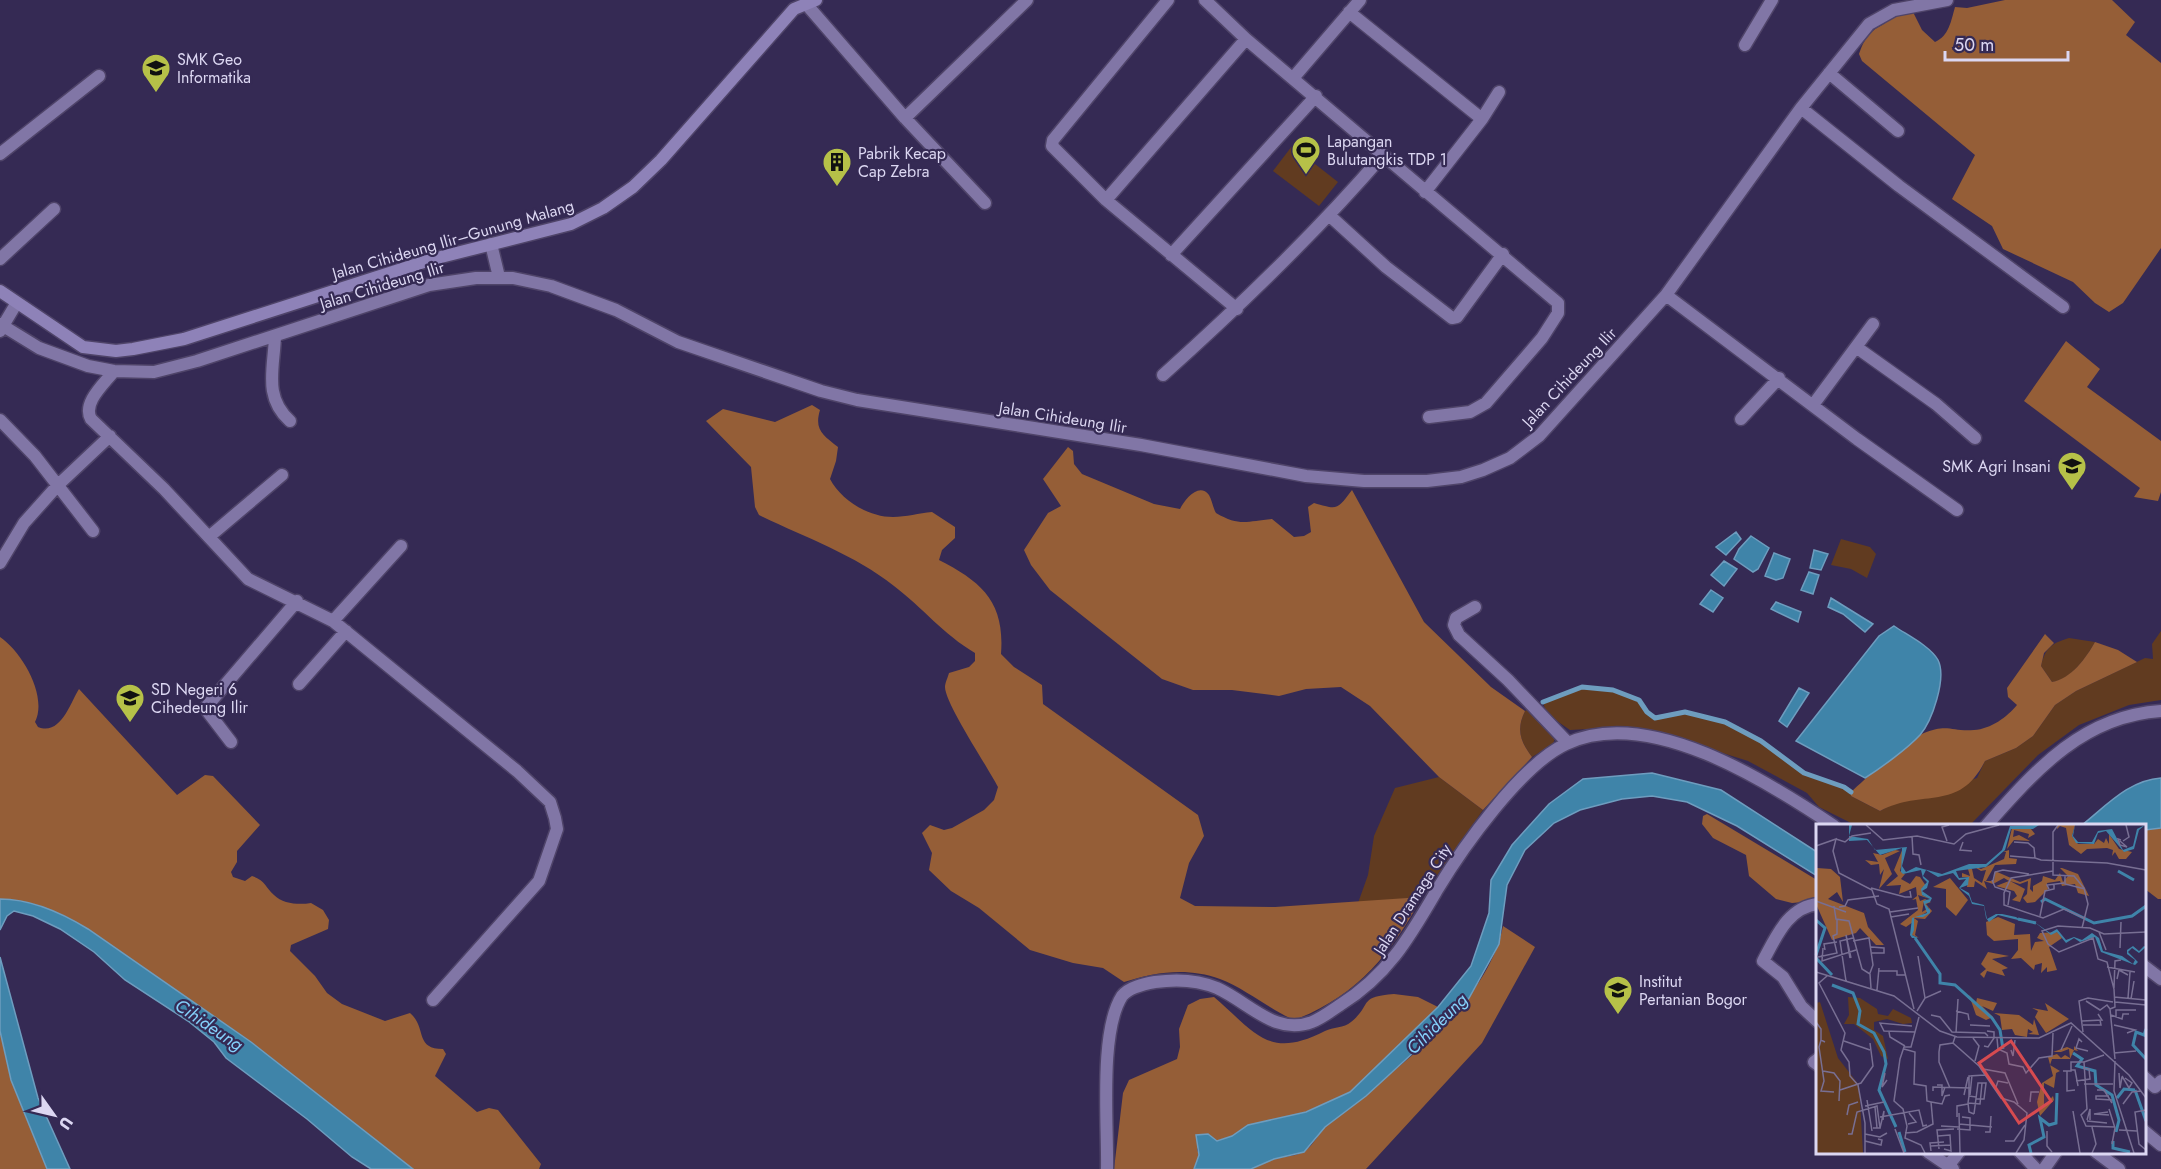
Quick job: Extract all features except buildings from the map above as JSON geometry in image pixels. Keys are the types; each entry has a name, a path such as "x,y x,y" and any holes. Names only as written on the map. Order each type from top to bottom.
{"main road":[{"name":"Jalan Cihideung Ilir–Gunung Malang","path":"0,291 6,320 83,347 107,351 133,350 184,339 433,259 570,224 618,198 661,160 794,9 811,3"}],"street":[{"path":"905,118 1028,0"},
{"path":"1168,0 1053,140 1052,146 1106,200 1237,309"},
{"path":"1205,0 1246,39 1294,77 1425,192 1555,298 1558,313 1542,338 1486,403 1470,412 1429,417"},
{"path":"1294,77 1360,0"},
{"path":"1745,45 1772,0"},
{"name":"Jalan Cihideung Ilir","path":"6,320 56,355 114,371 154,372 275,336 429,285 499,277 531,280 616,310 678,342 820,391 857,400 1141,445 1306,477 1364,481 1427,481 1461,477 1510,458 1539,436 1566,408 1666,295 1801,108 1869,24 1893,10 1947,0"},
{"path":"811,3 905,118 985,203"},
{"path":"1349,12 1482,118"},
{"path":"1106,200 1246,39"},
{"path":"1829,73 1898,131"},
{"path":"0,154 99,76"},
{"path":"1425,192 1482,118 1499,92"},
{"path":"1171,255 1316,96"},
{"path":"1801,108 1899,186 2063,307"},
{"path":"1163,375 1237,309 1330,216 1383,155"},
{"path":"0,259 54,209"},
{"path":"1330,216 1386,267 1452,318 1457,316 1503,254"},
{"path":"491,244 499,277"},
{"path":"1666,295 1957,510"},
{"path":"1813,405 1873,324"},
{"path":"275,336 273,400 279,411 290,421"},
{"path":"1856,346 1926,397 1975,438"},
{"path":"114,371 96,394 88,413 91,419 210,536 248,579 297,601 333,621 517,771 550,802 557,829 539,881 433,1000"},
{"path":"1741,419 1779,378"},
{"path":"0,420 35,456 93,531"},
{"path":"0,563 24,524 58,485 110,436"},
{"path":"210,536 282,475"},
{"path":"333,621 401,546"},
{"path":"231,742 208,712 207,706 297,601"},
{"path":"1475,607 1456,618 1454,625 1459,635 1508,680 1568,743"},
{"path":"299,684 346,631"},
{"path":"1987,824 2027,780 2065,745 2109,724 2145,712 2161,711"},
{"name":"Jalan Dramaga City","path":"1107,1169 1107,1064 1112,1018 1123,994 1141,984 1196,981 1218,988 1281,1025 1295,1028 1316,1020 1352,997 1383,973 1395,959 1446,875 1483,822 1533,766 1568,743 1611,733 1638,735 1714,755 1769,782 1832,824"},
{"path":"1816,905 1795,910 1779,931 1763,961 1783,976 1801,1006 1816,1020"},
{"path":"2146,967 2161,978"},
{"path":"2146,1078 2158,1090"},
{"path":"2146,1132 2161,1145"},
{"path":"1931,1154 1950,1167 1958,1154"},
{"path":"2022,1154 2036,1169"},
{"path":"2044,1169 2055,1154"},
{"path":"2099,1154 2119,1169"}],"shaded area":[{"path":"2005,0 2112,0 2135,22 2126,35 2161,63 2161,248 2123,303 2109,312 2095,303 2073,282 2003,249 1992,226 1952,199 1975,155 1862,61 1859,54 1869,35 1885,23 1893,8 1902,2 1908,2 1922,30 1935,42 1946,32 1955,7 1967,8"},
{"name":"Lapangan Bulutangkis TDP 1","path":"1292,146 1338,182 1319,206 1273,171"},
{"path":"2066,341 2100,369 2087,387 2161,441 2161,492 2158,501 2134,497 2140,488 2024,401"},
{"path":"812,405 820,410 818,423 821,431 838,447 830,479 841,494 856,506 874,514 893,517 932,512 955,527 955,538 942,550 939,560 967,577 988,596 999,620 1001,654 1014,667 1042,685 1043,704 1198,815 1204,836 1189,863 1180,898 1195,906 1275,907 1422,897 1398,937 1370,971 1336,999 1294,1020 1230,983 1208,975 1172,972 1124,982 1103,968 1073,963 1030,950 979,908 951,891 929,870 932,853 922,833 930,825 944,830 952,828 984,810 994,800 998,787 959,720 945,687 949,673 969,667 975,661 975,653 953,638 904,594 862,564 759,515 755,507 751,467 706,421 723,409 775,422"},
{"path":"1068,447 1073,451 1074,464 1082,474 1154,504 1180,509 1193,493 1201,490 1209,495 1216,513 1238,522 1272,519 1294,537 1304,536 1311,532 1308,507 1314,503 1336,507 1352,490 1424,622 1491,687 1525,711 1520,729 1525,746 1532,757 1483,810 1439,777 1370,706 1341,687 1306,689 1279,696 1232,690 1193,690 1162,679 1050,590 1031,565 1024,550 1048,513 1061,506 1043,479"},
{"path":"1841,539 1870,547 1876,554 1867,578 1851,569 1831,565"},
{"path":"2161,631 2161,700 2129,705 2079,725 2038,755 1971,824 1853,824 1819,807 1807,793 1748,761 1659,733 1607,728 1570,730 1554,719 1545,709 1543,702 1582,687 1613,690 1639,700 1647,712 1655,718 1685,712 1725,722 1761,741 1804,773 1844,787 1851,792 1851,796 1880,811 1893,804 1977,778 1985,761 2016,748 2033,736 2055,705 2076,691 2145,658 2153,659 2152,644"},
{"path":"2045,634 2054,643 2044,653 2041,666 2052,682 2072,672 2095,642 2118,650 2137,662 2076,691 2055,705 2033,736 2016,748 1985,761 1975,777 1964,788 1952,794 1896,804 1880,811 1851,796 1851,792 1876,769 1924,733 1945,728 1980,729 1998,722 2008,714 2017,705 2008,697 2007,688"},
{"path":"0,637 17,653 31,675 38,700 35,722 38,727 46,729 59,723 79,689 177,795 205,775 213,776 260,825 237,851 237,862 231,872 233,877 245,881 252,876 262,882 278,898 291,903 311,903 323,910 329,920 328,929 291,945 290,951 315,976 327,993 342,1004 385,1021 410,1013 424,1041 434,1048 443,1049 446,1054 435,1076 477,1112 489,1108 498,1110 541,1164 539,1169 413,1169 251,1042 88,929 35,904 0,899"},
{"path":"2069,638 2095,642 2072,673 2052,682 2041,666 2043,660 2050,647"},
{"path":"1529,709 1555,738 1553,744 1532,757 1522,740 1520,729 1522,717"},
{"path":"1439,777 1483,810 1422,897 1358,903 1368,875 1374,836 1395,788"},
{"path":"1707,814 1816,879 1816,909 1803,902 1792,903 1776,899 1749,876 1746,855 1713,838 1702,824 1703,816"},
{"path":"2161,819 2161,899 2146,890 2146,824 2129,824"},
{"path":"1503,926 1535,947 1482,1043 1366,1169 1251,1169 1263,1162 1307,1150 1327,1125 1432,1037 1477,985 1493,956"},
{"path":"1394,994 1418,997 1438,1007 1350,1092 1306,1112 1248,1125 1232,1136 1216,1141 1208,1134 1197,1149 1199,1155 1194,1169 1114,1169 1123,1093 1129,1080 1177,1059 1180,1047 1179,1029 1188,1005 1200,999 1214,997 1264,1038 1290,1043 1348,1024 1358,1016 1370,999"},
{"path":"0,1031 11,1080 47,1169 0,1169"}],"water":[{"path":"1736,532 1741,539 1726,555 1716,547"},
{"path":"1751,536 1769,548 1758,569 1753,572 1734,559 1739,549"},
{"path":"1814,550 1828,554 1821,570 1810,568"},
{"path":"1774,553 1790,559 1783,578 1776,580 1765,576"},
{"path":"1724,561 1737,569 1724,586 1711,575"},
{"path":"1809,572 1819,575 1813,594 1801,590"},
{"path":"1711,590 1723,598 1713,612 1700,604"},
{"path":"1831,598 1873,624 1865,632 1843,614 1828,607"},
{"path":"1776,602 1801,612 1798,622 1771,609"},
{"path":"1894,626 1924,645 1938,660 1941,677 1937,699 1920,735 1894,758 1865,778 1796,741 1879,636"},
{"path":"1799,688 1809,693 1787,727 1779,721"},
{"name":"Cihideung","path":"1652,773 1721,790 1816,851 1816,875 1737,826 1687,802 1652,796 1622,799 1580,810 1554,823 1525,850 1507,885 1499,944 1469,998 1450,1019 1366,1096 1325,1127 1304,1152 1274,1159 1251,1169 1194,1169 1199,1155 1196,1135 1208,1134 1217,1141 1232,1136 1248,1125 1306,1112 1350,1092 1438,1007 1471,966 1489,913 1491,880 1512,845 1549,804 1583,779"},
{"path":"2161,778 2161,828 2146,830 2146,824 2083,824 2128,789 2149,780"},
{"name":"Cihideung","path":"0,899 35,904 88,929 251,1042 413,1169 371,1169 352,1157 307,1119 226,1058 214,1042 188,1021 125,980 94,952 60,929 33,916 14,911 7,916 0,930"},
{"path":"0,957 38,1098 70,1169 47,1169 11,1080 0,1031"}],"waterway":[{"path":"1543,702 1582,687 1613,690 1639,700 1647,712 1655,718 1685,712 1725,722 1761,741 1804,773 1844,787 1851,792"}],"place":[{"name":"SMK Geo Informatika","path":"156,94"},
{"name":"Lapangan Bulutangkis TDP 1","path":"1306,176"},
{"name":"Pabrik Kecap Cap Zebra","path":"837,188"},
{"name":"SMK Agri Insani","path":"2072,492"},
{"name":"SD Negeri 6 Cihedeung Ilir","path":"130,724"},
{"name":"Institut Pertanian Bogor","path":"1618,1016"}]}
